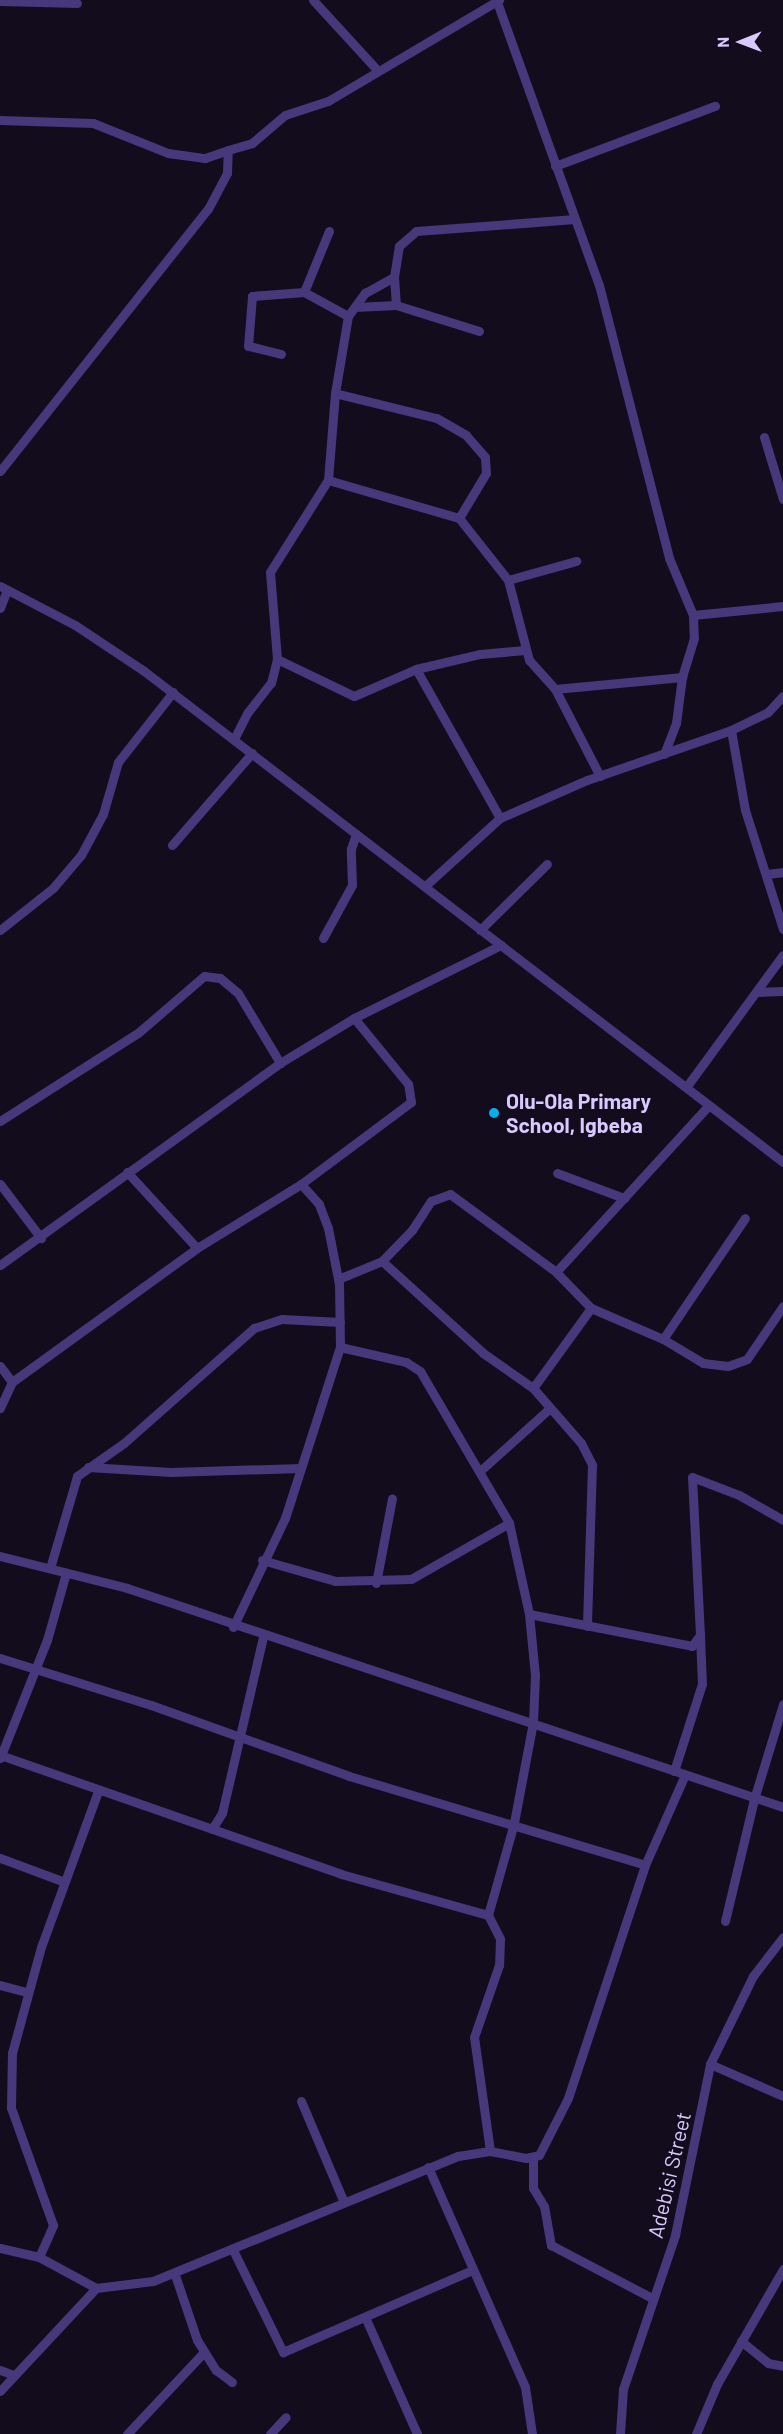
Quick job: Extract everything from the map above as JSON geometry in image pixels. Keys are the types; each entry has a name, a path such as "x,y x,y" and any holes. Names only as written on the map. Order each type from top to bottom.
{"street":[{"path":"313,0 378,71"},
{"path":"0,1 77,3"},
{"path":"0,120 93,123 168,153 204,158 252,143 285,114 328,101 498,1 575,219 623,367 669,558 693,615 694,638 681,676 676,723 664,754"},
{"path":"555,166 715,106"},
{"path":"0,471 208,208 227,173 228,150"},
{"path":"396,305 394,277 399,246 416,231 575,219"},
{"path":"304,292 329,231"},
{"path":"234,739 248,711 271,683 277,660 270,572 328,480 335,393 348,316 365,293 394,277"},
{"path":"281,354 248,346 252,296 304,292 348,316"},
{"path":"355,307 396,305 479,331"},
{"path":"335,393 436,418 466,435 488,467 459,518"},
{"path":"764,437 783,499"},
{"path":"328,480 459,518 508,580 525,650 555,689 600,776"},
{"path":"508,580 576,561"},
{"path":"0,608 4,588 102,642 173,692 783,1162"},
{"path":"693,615 783,606"},
{"path":"277,660 354,696 416,669 480,654 525,650"},
{"path":"416,669 500,818"},
{"path":"555,689 681,676"},
{"path":"0,930 53,888 81,855 103,814 118,762 173,692"},
{"path":"425,886 500,818 600,776 731,730 781,702"},
{"path":"731,730 745,810 783,929"},
{"path":"172,845 252,753"},
{"path":"323,938 352,885 351,849 356,834"},
{"path":"480,930 547,864"},
{"path":"767,874 783,872"},
{"path":"0,1265 41,1238 127,1172 280,1063 354,1018 501,945"},
{"path":"687,1086 783,955"},
{"path":"0,1121 152,1023 204,976 220,978 238,993 280,1063"},
{"path":"756,992 783,991"},
{"path":"0,1408 12,1382 197,1248 301,1184 405,1107 413,1096 354,1018"},
{"path":"556,1272 709,1105"},
{"path":"127,1172 197,1248"},
{"path":"557,1173 624,1198"},
{"path":"233,1627 262,1560 285,1518 340,1347 338,1280 319,1204 301,1184"},
{"path":"0,1185 41,1238"},
{"path":"338,1280 382,1261 412,1230 431,1201 450,1194 556,1272 591,1308 663,1339 703,1363 739,1364 757,1348 783,1306"},
{"path":"663,1339 745,1218"},
{"path":"382,1261 483,1353 533,1388 581,1443 592,1465 587,1626"},
{"path":"533,1388 591,1308"},
{"path":"50,1568 70,1490 88,1467 124,1443 254,1328 282,1319 340,1322"},
{"path":"340,1347 414,1365 480,1471 509,1523 529,1614 535,1676 533,1722 514,1823 488,1915 500,1939 500,1965 474,2043 490,2151"},
{"path":"0,1366 12,1382"},
{"path":"480,1471 550,1408"},
{"path":"88,1467 171,1472 301,1468"},
{"path":"674,1771 702,1684 692,1477 783,1520"},
{"path":"376,1583 392,1498"},
{"path":"262,1560 335,1581 376,1583 429,1572 509,1523"},
{"path":"0,1557 127,1588 233,1627 533,1722 674,1771 684,1777 783,1807"},
{"path":"66,1573 47,1640 33,1667 0,1756 341,1874 488,1915"},
{"path":"529,1614 687,1646 698,1642 700,1635"},
{"path":"213,1829 222,1813 238,1736 263,1637"},
{"path":"0,1658 238,1736 349,1776 514,1823 645,1865"},
{"path":"725,1921 754,1799 783,1704"},
{"path":"0,2248 39,2257 96,2288 175,2276 343,2200 428,2167 490,2151 533,2158 545,2148 568,2098 645,1865 684,1777"},
{"path":"39,2257 53,2226 23,2148 4,2088 27,1992 98,1791"},
{"path":"0,1858 65,1882"},
{"name":"Adebisi Street","path":"620,2434 623,2389 683,2205 710,2064 753,1976 783,1937"},
{"path":"0,1985 27,1992"},
{"path":"710,2064 783,2096"},
{"path":"301,2101 343,2200"},
{"path":"533,2158 533,2188 544,2206 551,2246 652,2298"},
{"path":"428,2167 470,2271 525,2387 532,2434"},
{"path":"233,2250 280,2352 470,2271"},
{"path":"696,2434 741,2341 783,2269"},
{"path":"175,2276 204,2352 216,2370 232,2382"},
{"path":"0,2391 96,2288"},
{"path":"365,2317 417,2434"},
{"path":"741,2341 768,2363 783,2366"},
{"path":"127,2434 204,2352"},
{"path":"0,2370 14,2375"},
{"path":"270,2434 286,2417"}],"place":[{"name":"Olu-Ola Primary School, Igbeba","path":"494,1113"}]}
